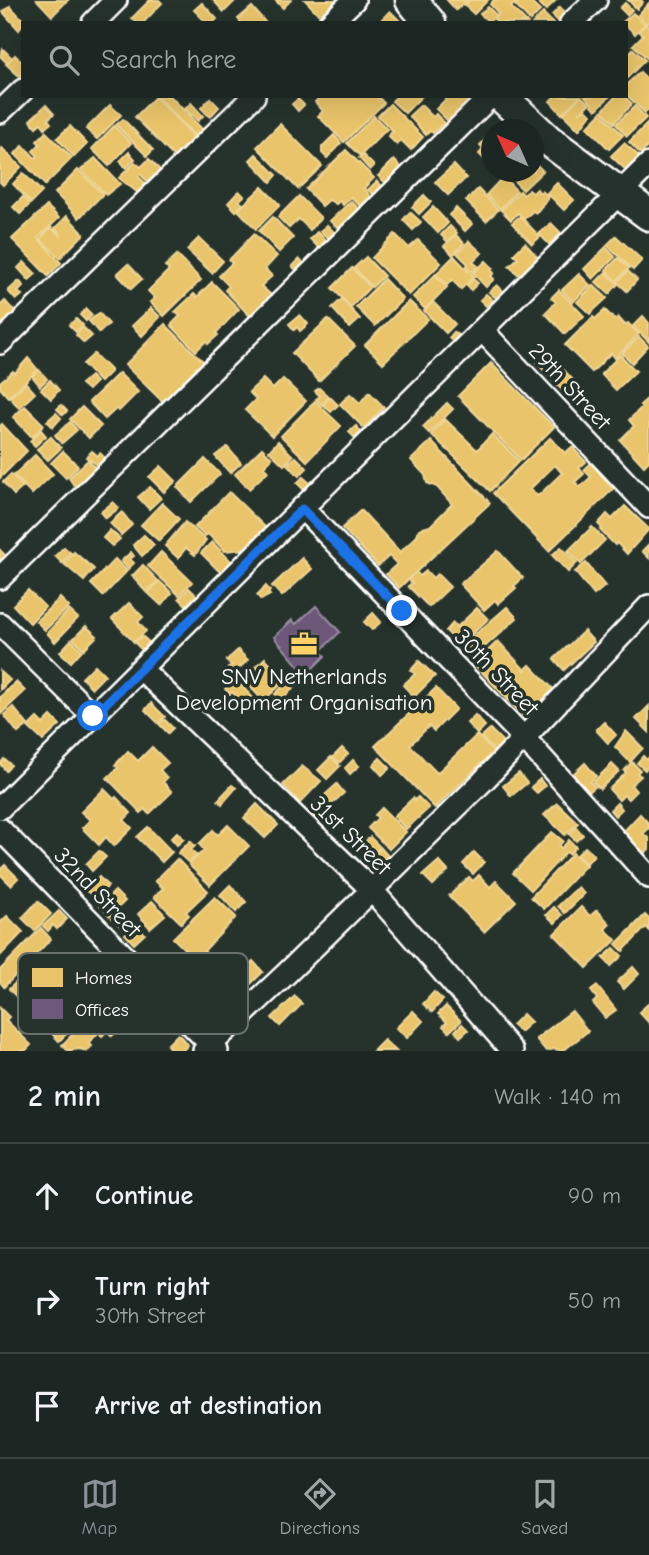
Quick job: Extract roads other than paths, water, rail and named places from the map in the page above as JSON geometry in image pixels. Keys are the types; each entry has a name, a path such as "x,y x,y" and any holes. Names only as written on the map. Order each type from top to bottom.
{"street":[{"path":"95,21 116,0"},
{"path":"332,21 354,0"},
{"path":"411,0 428,21"},
{"path":"573,21 596,0"},
{"path":"0,113 21,92"},
{"path":"0,343 252,98"},
{"path":"0,578 489,98"},
{"path":"503,98 548,140 649,215"},
{"path":"0,808 649,164"},
{"name":"29th Street","path":"482,330 649,507"},
{"name":"30th Street","path":"302,509 523,737 649,877"},
{"path":"248,1012 482,782 649,606"},
{"path":"0,624 93,716"},
{"name":"31st Street","path":"141,668 371,889 512,1051"},
{"name":"32nd Street","path":"0,829 119,953"},
{"name":"32nd Street","path":"197,1034 211,1049"},
{"path":"211,1049 226,1034"}],"place":[{"name":"SNV Netherlands Development Organisation","path":"304,644"}]}
